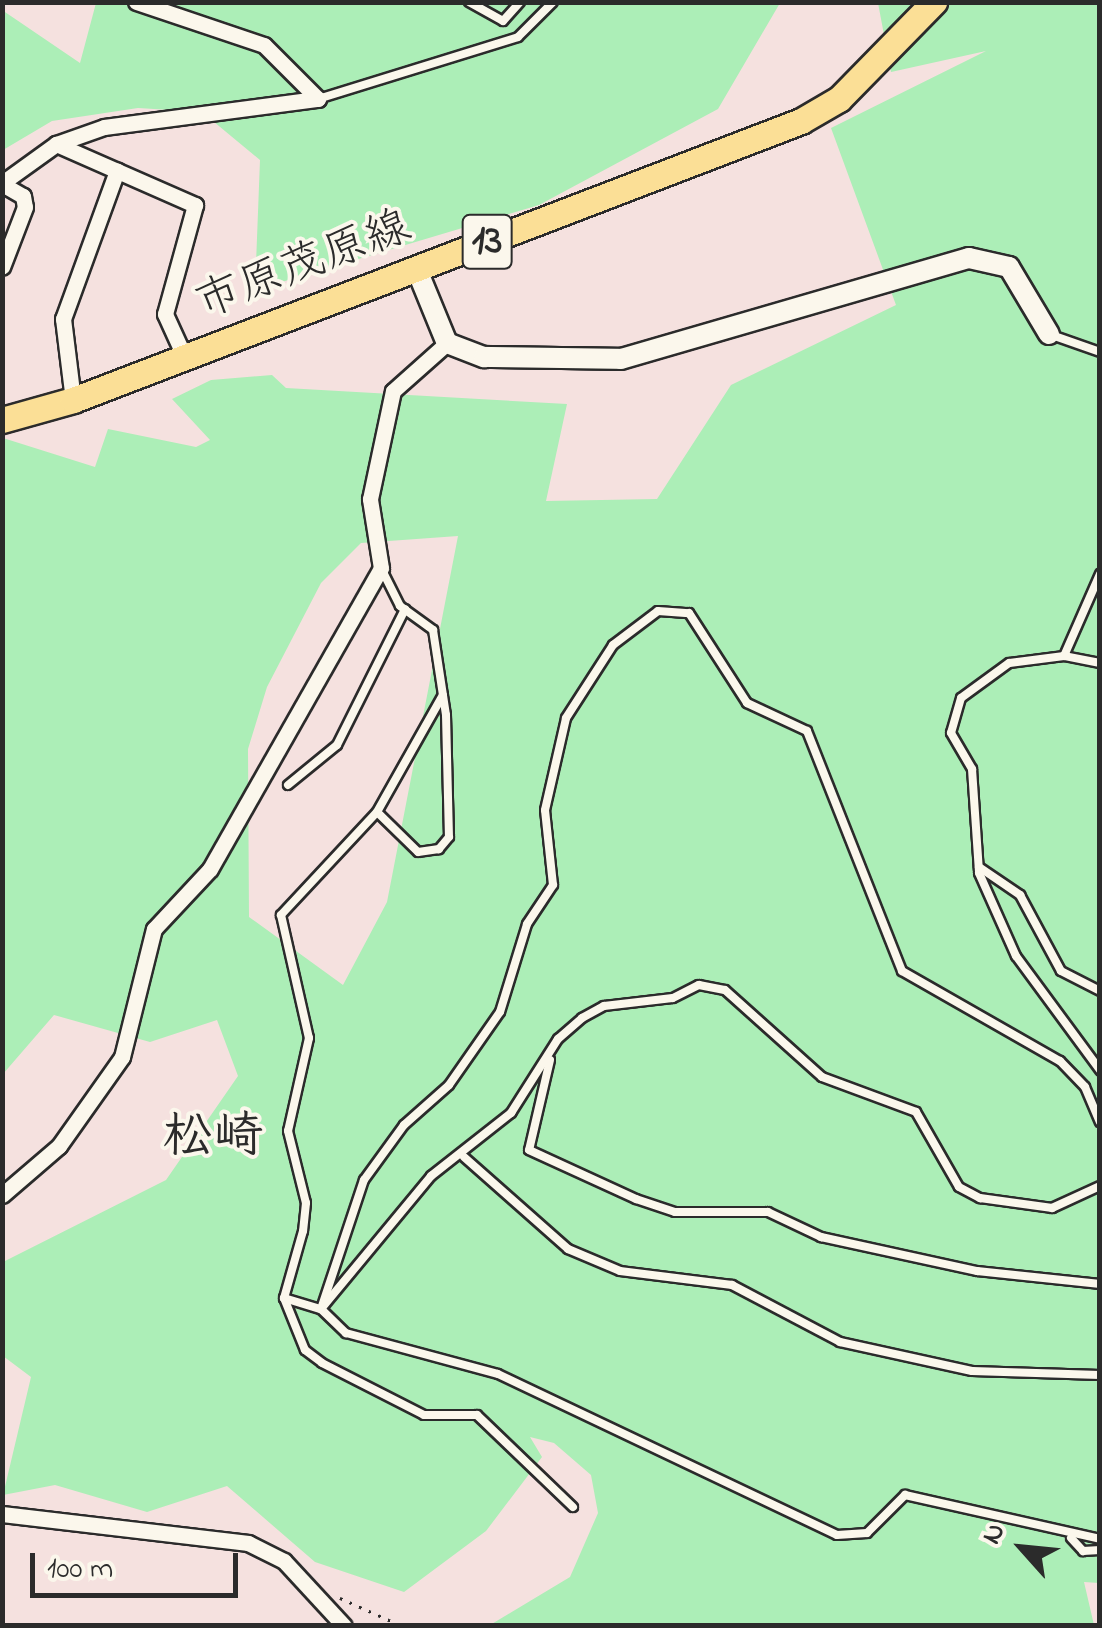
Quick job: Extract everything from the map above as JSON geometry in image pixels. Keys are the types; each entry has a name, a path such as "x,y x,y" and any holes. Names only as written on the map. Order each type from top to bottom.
{"main road":[{"name":"市原茂原線","path":"2,420 73,400 800,121 838,99 934,2"}],"street":[{"path":"136,2 264,46 318,99"},
{"path":"2,267 24,206 23,196 2,184 56,144 104,127 318,99"},
{"path":"56,144 195,205 165,314 185,358"},
{"path":"73,400 62,318 116,171"},
{"path":"416,270 447,343 484,357 621,359 969,258 1008,267 1049,334"},
{"path":"2,1196 59,1146 122,1057 154,929 210,869 381,568 370,499 393,391 447,343"},
{"path":"2,1514 248,1543 284,1560 322,1595 344,1626"}],"lane":[{"path":"469,2 503,21 520,2"},
{"path":"318,99 518,37 553,2"},
{"path":"1049,334 1060,331 1100,352"},
{"path":"377,812 418,852 439,849 450,837 444,695 432,630 405,609 381,568"},
{"path":"1064,656 1099,578"},
{"path":"288,785 337,746 405,609"},
{"path":"320,1309 364,1180 404,1126 449,1085 500,1012 527,924 553,884 545,810 566,718 613,645 658,611 689,614 747,703 807,731 902,971 1060,1061 1086,1087 1100,1122"},
{"path":"1100,662 1064,656 1009,663 952,713 951,733 972,769 979,867 1016,956 1100,1070"},
{"path":"444,695 377,812 281,915 309,1038 288,1130 306,1203 284,1298 305,1350 322,1363 424,1414 477,1416 572,1508"},
{"path":"979,867 1020,895 1061,970 1100,992"},
{"path":"320,1309 431,1176 464,1156 510,1113 552,1051 604,1006 712,986 822,1077 916,1112 970,1192 1052,1208 1100,1186"},
{"path":"552,1051 530,1150 636,1199 675,1212 768,1212 820,1236 977,1272 1100,1284"},
{"path":"464,1156 568,1249 620,1271 732,1285 840,1342 972,1371 1100,1375"},
{"path":"284,1298 320,1309 346,1334 498,1374 837,1535 867,1533 905,1495 1071,1538 1100,1539"},
{"path":"1071,1538 1083,1551 1100,1550"}],"path":[{"path":"322,1595 402,1626"}],"green space":[{"path":"96,3 780,3 718,109 539,205 255,290 260,160 202,112 138,108 52,121 3,150 2,10 80,63"},
{"path":"878,3 1099,3 1099,1583 1084,1582 1094,1625 490,1625 570,1577 598,1513 591,1475 554,1443 530,1437 542,1457 486,1531 404,1592 315,1562 227,1486 147,1512 55,1485 3,1495 31,1377 3,1356 3,1262 166,1180 238,1076 217,1020 150,1042 54,1015 3,1074 3,438 95,467 108,429 196,447 210,440 172,399 211,380 272,375 286,388 567,404 546,501 657,499 731,385 896,305 831,128 986,51 891,72","holes":["458,536 387,902 343,985 249,917 248,749 267,687 321,583 361,543"]}],"district":[{"name":"松崎","path":"213,1139"}]}
